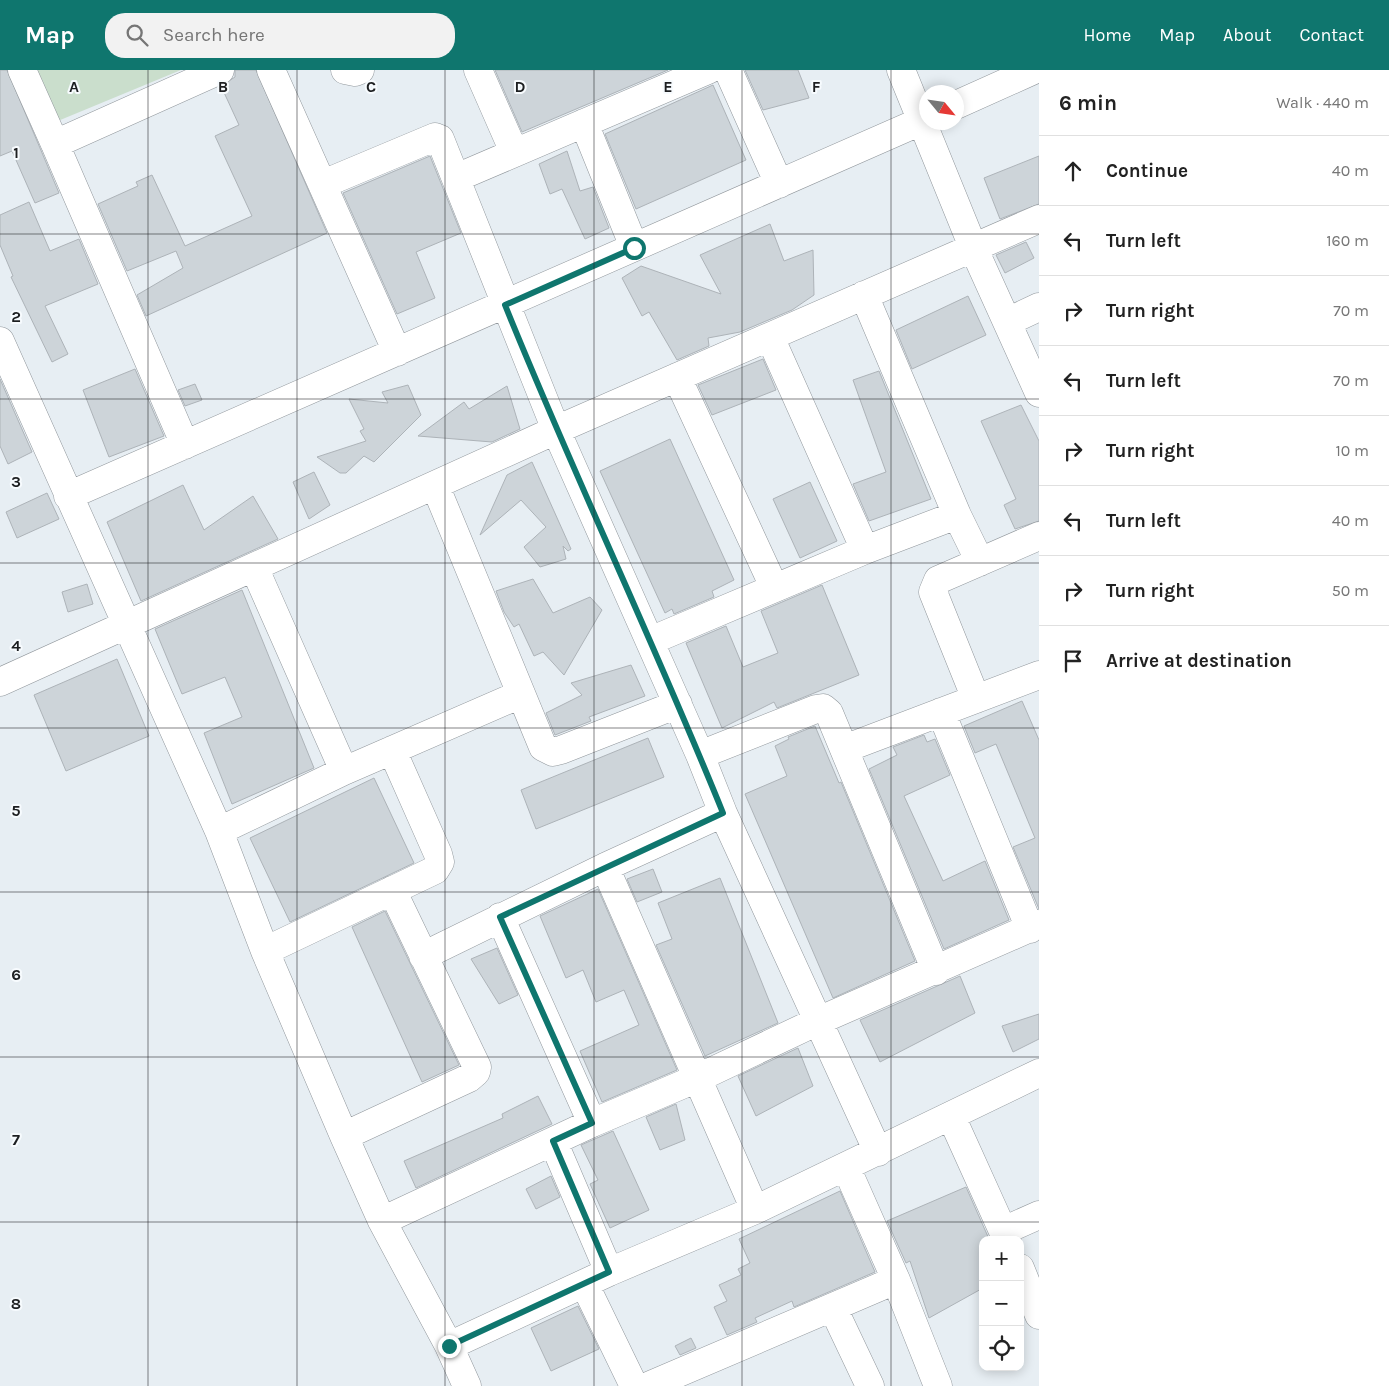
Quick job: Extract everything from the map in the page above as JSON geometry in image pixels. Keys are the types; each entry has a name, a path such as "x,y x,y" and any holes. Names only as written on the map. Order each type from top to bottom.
{"street":[{"path":"22,70 185,445"},
{"path":"55,144 220,70"},
{"path":"272,70 397,352"},
{"path":"345,70 355,72 360,70"},
{"path":"478,70 514,152"},
{"path":"456,178 708,70"},
{"path":"728,70 779,184"},
{"path":"901,70 919,109"},
{"path":"964,102 1034,70"},
{"path":"68,496 919,122"},
{"path":"584,123 634,248"},
{"path":"928,130 972,247 1039,393"},
{"path":"323,184 435,137 440,139 556,430 678,704 723,813 878,1152"},
{"path":"0,681 556,430 1039,219"},
{"path":"864,295 957,515 980,562"},
{"path":"1007,322 1039,306"},
{"path":"770,337 865,550"},
{"path":"0,341 219,831 265,951 344,1136 382,1221 449,1346 467,1386"},
{"path":"677,378 774,587"},
{"path":"435,485 544,747 553,752 678,704"},
{"path":"650,640 774,587 957,515"},
{"path":"976,699 933,592 938,580 1039,536"},
{"path":"254,567 344,771"},
{"path":"844,749 1038,677"},
{"path":"219,831 344,771 522,694"},
{"path":"700,755 816,709 823,708 829,713 936,971"},
{"path":"382,1221 592,1123 698,1078 818,1021 936,971 1034,926 941,712"},
{"path":"265,951 435,870 440,862 438,854 392,750"},
{"path":"423,956 500,917 723,813"},
{"path":"605,867 755,1210"},
{"path":"344,1136 469,1078 476,1072 475,1059 392,890"},
{"path":"500,917 592,1123"},
{"path":"449,1346 585,1285 609,1272 755,1210 878,1152 1039,1072"},
{"path":"951,1116 1005,1235 1039,1215"},
{"path":"553,1141 609,1272"},
{"path":"846,1167 896,1280 938,1386"},
{"path":"1029,1275 1039,1316"},
{"path":"648,1386 896,1280"},
{"path":"585,1285 634,1386"},
{"path":"833,1308 870,1386"}],"green space":[{"path":"31,70 181,70 53,123"}],"building":[{"path":"0,70 7,70 59,193 35,203 12,151 0,156"},
{"path":"235,70 256,70 327,233 146,316 137,295 183,268 176,251 127,271 98,204 138,186 136,182 152,175 185,246 252,216 215,136 239,125 221,86 235,77"},
{"path":"495,70 668,70 522,132"},
{"path":"745,70 798,70 809,98 763,110"},
{"path":"713,85 746,160 636,209 605,134"},
{"path":"567,151 580,191 593,187 609,228 585,239 562,189 550,194 539,164"},
{"path":"430,156 461,233 416,252 435,298 397,314 343,193"},
{"path":"1039,156 1039,204 1000,219 984,178"},
{"path":"29,202 50,251 79,239 98,284 45,306 68,354 52,362 11,277 13,276 0,245 0,215"},
{"path":"770,224 784,261 813,250 814,295 792,310 740,332 708,338 709,346 677,360 649,312 642,316 622,278 641,266 721,294 700,255"},
{"path":"1026,242 1034,258 1005,273 996,255"},
{"path":"968,296 986,335 912,369 896,330"},
{"path":"763,359 776,390 712,415 698,385"},
{"path":"135,369 164,436 109,457 83,390"},
{"path":"879,371 931,499 869,521 853,484 886,472 853,380"},
{"path":"0,379 32,452 8,464 0,446"},
{"path":"195,384 202,400 185,406 178,390"},
{"path":"408,385 421,415 374,462 364,456 346,473 340,473 317,457 366,441 360,431 364,429 349,399 388,403 382,392"},
{"path":"507,386 520,429 492,442 418,436 464,402 469,409"},
{"path":"1021,405 1039,441 1039,521 1015,529 1004,505 1016,499 981,421"},
{"path":"670,439 734,580 712,591 714,597 674,614 672,609 665,613 600,471"},
{"path":"532,462 571,549 568,551 563,546 566,559 540,567 524,547 546,527 521,500 480,535 507,475"},
{"path":"314,472 330,505 309,519 293,482"},
{"path":"810,482 837,541 800,558 773,499"},
{"path":"183,485 204,530 253,496 278,539 141,601 107,522"},
{"path":"47,493 59,519 17,538 6,512"},
{"path":"533,579 553,613 590,597 602,610 564,675 543,652 534,656 519,624 514,627 504,612 496,591"},
{"path":"87,584 93,604 68,612 62,592"},
{"path":"822,585 859,675 777,708 774,702 722,728 686,643 726,626 743,667 778,653 761,611"},
{"path":"242,590 314,768 232,804 204,733 242,717 225,677 182,694 155,629"},
{"path":"117,659 149,736 66,771 34,695"},
{"path":"631,665 645,696 589,717 591,721 555,735 546,713 582,695 571,683"},
{"path":"1022,701 1039,740 1039,909 1013,847 1035,838 996,744 975,753 964,726"},
{"path":"815,726 839,783 841,782 915,961 833,998 745,794 787,776 775,746 789,739 788,737"},
{"path":"924,735 927,742 935,739 950,775 904,796 943,881 985,861 1009,920 944,949 869,769 897,755 893,747"},
{"path":"648,738 664,777 536,829 521,790"},
{"path":"374,778 414,863 290,922 250,838"},
{"path":"653,869 662,892 637,902 627,879"},
{"path":"720,878 778,1023 705,1056 656,945 672,939 658,903"},
{"path":"598,889 677,1070 602,1102 580,1051 639,1025 624,990 596,1002 583,970 566,978 540,916"},
{"path":"385,911 459,1065 422,1082 352,927"},
{"path":"497,948 518,995 499,1004 471,959"},
{"path":"960,976 975,1013 880,1062 860,1020"},
{"path":"1039,1014 1039,1039 1013,1052 1002,1026"},
{"path":"798,1048 813,1086 756,1116 738,1076"},
{"path":"538,1096 552,1124 416,1188 404,1161 503,1118 502,1114"},
{"path":"676,1104 685,1140 660,1150 646,1117"},
{"path":"613,1131 649,1210 610,1228 590,1184 598,1180 581,1145"},
{"path":"551,1176 560,1197 536,1209 526,1189"},
{"path":"966,1187 988,1236 979,1236 979,1290 929,1318 910,1261 906,1263 887,1221"},
{"path":"840,1191 875,1272 794,1307 792,1301 755,1318 757,1322 727,1335 714,1307 727,1301 719,1285 741,1275 738,1269 750,1263 739,1239"},
{"path":"578,1306 599,1349 551,1371 531,1328"},
{"path":"691,1338 696,1348 680,1355 675,1346"}],"route":[{"path":"449,1346 585,1285 609,1272 553,1141 592,1123 500,917 723,813 650,640 556,430 505,305 634,248"}]}
